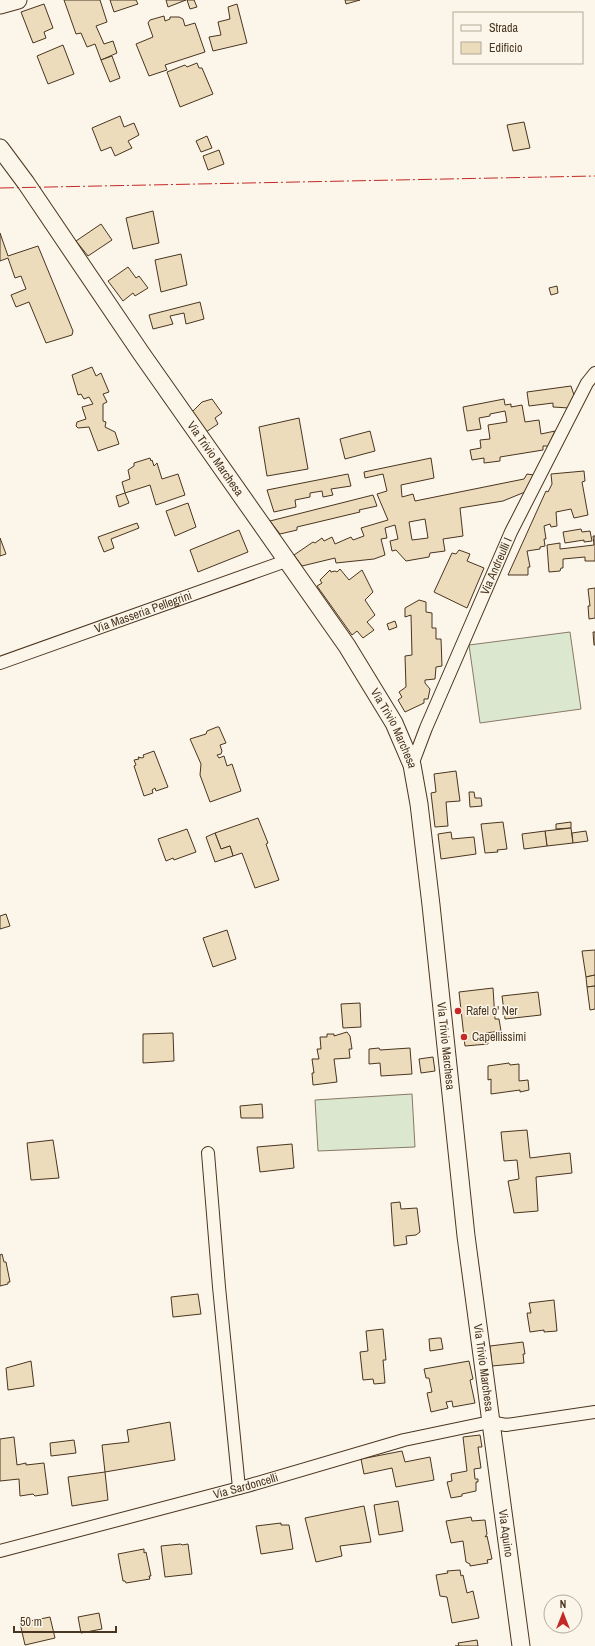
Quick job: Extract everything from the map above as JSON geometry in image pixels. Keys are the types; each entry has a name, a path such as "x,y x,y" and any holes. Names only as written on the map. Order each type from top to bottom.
{"street":[{"path":"0,5 18,0"},
{"name":"Via Trivio Marchesa","path":"0,148 286,561 347,646 394,723 412,765 419,804 466,1236 490,1422"},
{"name":"Via Andreulli I","path":"412,765 432,714 511,532 587,383 595,373"},
{"name":"Via Masseria Pellegrini","path":"0,663 286,561"},
{"path":"208,1153 239,1488"},
{"name":"Via Sardoncelli","path":"0,1551 239,1488 404,1440 490,1422 506,1425 595,1412"},
{"name":"Via Aquino","path":"490,1422 521,1646"}],"green space":[{"path":"570,632 581,709 480,723 469,645"},
{"path":"412,1094 415,1147 318,1151 315,1100"}],"building":[{"path":"64,0 100,0 107,22 96,26 104,44 113,41 117,53 101,60 95,44 87,47 81,33 76,34"},
{"path":"110,0 136,0 138,4 114,12"},
{"path":"166,0 186,0 168,7"},
{"path":"187,0 194,0 197,7 190,9"},
{"path":"345,0 360,0 346,4"},
{"path":"44,4 53,28 44,32 46,38 33,43 21,12"},
{"path":"237,4 247,43 213,51 209,37 221,35 218,22 230,19 228,7"},
{"path":"164,16 165,21 170,19 170,17 179,17 183,19 185,26 195,23 205,52 165,65 167,70 149,76 136,44 153,37 148,23 150,20"},
{"path":"63,45 74,74 48,84 37,56"},
{"path":"112,56 120,78 110,82 101,60"},
{"path":"197,63 199,68 202,68 213,94 180,107 167,72 185,65 187,67"},
{"path":"120,116 124,127 134,123 139,135 128,141 132,148 115,156 111,147 101,151 92,128"},
{"path":"524,122 530,148 513,151 507,125"},
{"path":"207,136 212,148 201,152 196,141"},
{"path":"219,150 224,164 208,170 203,156"},
{"path":"153,211 159,243 133,249 126,218"},
{"path":"101,224 112,240 88,256 76,241"},
{"path":"0,233 8,256 38,246 73,331 72,335 46,343 29,302 16,307 11,295 26,289 21,276 15,278 8,258 0,261"},
{"path":"181,254 187,285 161,292 155,260"},
{"path":"128,267 136,278 139,276 148,288 135,296 133,293 123,301 108,281"},
{"path":"557,286 558,293 551,295 549,288"},
{"path":"200,302 204,319 186,324 184,313 170,316 173,324 153,329 149,315"},
{"path":"92,367 96,376 101,373 109,392 103,394 107,402 103,404 103,421 106,422 105,427 115,432 119,444 98,451 89,427 78,428 76,426 77,422 86,419 82,407 93,404 89,397 84,399 81,394 78,395 72,375"},
{"path":"571,386 575,398 569,408 553,407 553,403 529,406 527,392"},
{"path":"212,399 222,413 215,418 218,424 206,432 192,412 202,402"},
{"path":"504,399 505,405 511,404 511,407 522,405 525,422 539,420 541,434 555,431 548,446 543,446 543,450 500,457 500,461 484,463 484,458 472,460 470,450 481,448 480,440 490,439 488,425 507,422 505,411 490,414 490,416 479,418 481,429 467,431 463,407"},
{"path":"299,418 308,469 267,476 259,427"},
{"path":"370,431 375,451 345,459 340,439"},
{"path":"150,458 154,466 157,463 162,479 178,474 185,495 156,505 150,485 125,493 122,482 130,479 128,470 134,466 134,463"},
{"path":"431,458 434,478 401,485 402,497 413,494 415,501 524,479 527,474 534,475 525,492 503,501 460,508 463,536 443,539 445,551 430,553 429,557 406,561 396,550 392,551 390,541 398,539 395,525 385,528 387,538 381,539 385,555 374,559 336,563 335,558 302,566 294,555 313,542 315,543 322,538 324,541 332,537 335,544 351,537 353,540 364,536 361,528 388,520 377,494 387,491 383,474 365,478 364,472","holes":["425,519 428,538 412,540 409,522"]},
{"path":"584,471 585,481 582,482 588,515 574,518 571,509 556,512 557,526 551,527 550,524 544,526 546,539 544,539 545,546 540,547 540,549 527,551 530,567 528,567 528,575 508,575 546,491 548,492 552,484 551,474"},
{"path":"348,474 351,486 331,489 333,495 323,497 322,491 310,493 310,497 295,500 296,507 274,512 267,490"},
{"path":"125,493 129,503 119,507 116,496"},
{"path":"373,495 377,506 359,510 360,512 297,527 297,530 280,534 270,521"},
{"path":"188,503 196,527 175,536 166,511"},
{"path":"137,523 139,528 111,539 114,548 104,552 98,537"},
{"path":"581,529 582,532 590,531 592,541 584,542 584,540 565,543 563,532"},
{"path":"239,530 248,552 198,572 190,550"},
{"path":"593,536 595,536 595,561 585,561 585,557 563,559 563,568 561,568 560,571 549,572 547,545 560,543 560,549 594,545"},
{"path":"0,538 6,554 0,556"},
{"path":"459,550 470,554 467,561 484,568 467,608 434,592 452,553 456,554"},
{"path":"340,569 349,580 362,570 373,592 365,600 375,615 367,622 374,630 363,638 357,631 352,635 317,586 322,583 320,580 330,570 331,572 337,572"},
{"path":"595,588 595,618 589,619 588,606 590,606 588,589"},
{"path":"419,600 426,602 426,612 432,613 432,628 436,628 436,639 441,639 442,666 436,667 435,679 425,680 425,683 430,689 428,699 424,699 424,703 405,712 398,700 402,697 399,692 406,687 405,656 412,655 411,615 405,617 405,608"},
{"path":"395,621 397,627 389,630 387,624"},
{"path":"593,632 595,632 595,645 594,645"},
{"path":"219,727 226,743 220,745 222,751 221,754 217,755 219,758 224,756 227,766 232,764 241,791 210,802 200,775 201,764 190,739 206,734 207,731"},
{"path":"154,751 168,787 156,791 155,788 152,790 153,793 144,796 134,766 136,765 134,760 139,759 138,757 142,758 144,757 143,755"},
{"path":"456,771 460,801 446,802 448,826 435,827 431,793 436,792 434,774"},
{"path":"469,792 474,792 475,798 481,798 482,806 470,807"},
{"path":"258,818 268,843 266,844 279,880 255,888 242,853 233,856 230,846 221,849 215,833"},
{"path":"503,822 507,849 497,850 498,852 485,853 481,824"},
{"path":"571,822 571,828 556,829 556,824"},
{"path":"571,828 573,843 547,846 545,831"},
{"path":"187,829 196,852 174,860 173,858 166,861 158,839"},
{"path":"545,831 547,846 524,849 522,834"},
{"path":"586,831 588,841 573,843 572,833"},
{"path":"451,832 452,839 474,837 476,854 441,859 438,834"},
{"path":"215,833 221,849 230,846 233,856 215,862 206,837"},
{"path":"6,914 10,926 0,929 0,916"},
{"path":"227,930 236,959 213,967 203,938"},
{"path":"595,950 595,975 586,977 582,951"},
{"path":"595,975 595,986 587,987 586,977"},
{"path":"595,986 595,1009 590,1010 587,987"},
{"path":"493,988 495,1019 499,1019 501,1031 486,1033 488,1044 465,1046 459,992"},
{"path":"538,992 541,1015 505,1019 502,996"},
{"path":"360,1003 361,1027 343,1028 341,1004"},
{"path":"347,1032 350,1036 352,1049 349,1049 350,1058 334,1059 337,1082 313,1085 312,1073 314,1073 312,1059 319,1059 317,1049 321,1049 320,1037 327,1037 327,1034 334,1034 334,1036"},
{"path":"173,1033 174,1061 143,1063 143,1034"},
{"path":"379,1048 380,1050 410,1048 412,1074 381,1076 380,1063 369,1064 369,1049"},
{"path":"433,1057 435,1071 421,1073 419,1059"},
{"path":"509,1063 510,1065 519,1064 519,1081 528,1080 529,1090 491,1094 491,1079 488,1080 488,1066"},
{"path":"262,1104 263,1118 241,1118 240,1106"},
{"path":"527,1130 530,1158 570,1153 572,1173 536,1177 538,1211 514,1213 508,1181 519,1179 517,1160 504,1161 501,1132"},
{"path":"53,1140 59,1178 31,1180 27,1143"},
{"path":"292,1144 294,1168 260,1172 257,1147"},
{"path":"400,1202 401,1209 417,1208 420,1232 416,1235 406,1236 407,1244 394,1246 391,1203"},
{"path":"2,1254 4,1262 6,1262 10,1282 0,1286 0,1255"},
{"path":"198,1294 201,1314 173,1317 171,1297"},
{"path":"554,1300 557,1331 544,1332 544,1330 530,1332 527,1313 531,1313 529,1303"},
{"path":"383,1329 386,1360 383,1360 385,1383 374,1384 373,1379 363,1380 360,1352 368,1351 366,1331"},
{"path":"441,1338 443,1349 430,1351 429,1339"},
{"path":"523,1342 525,1354 523,1354 524,1363 492,1366 490,1346"},
{"path":"31,1361 34,1386 8,1390 6,1368"},
{"path":"469,1361 473,1379 470,1380 475,1403 453,1407 452,1401 446,1402 448,1408 431,1412 427,1393 432,1392 429,1378 426,1378 424,1369"},
{"path":"170,1422 175,1460 105,1472 102,1445 129,1442 127,1430"},
{"path":"480,1435 482,1447 478,1447 481,1468 474,1469 475,1479 478,1479 478,1482 476,1482 476,1491 451,1498 447,1482 452,1481 451,1474 467,1471 463,1437"},
{"path":"14,1437 17,1465 26,1463 26,1465 44,1463 48,1494 20,1496 19,1479 0,1481 0,1439"},
{"path":"74,1440 76,1453 51,1456 50,1443"},
{"path":"402,1451 405,1462 430,1457 434,1480 396,1487 392,1468 364,1474 361,1459"},
{"path":"105,1472 108,1500 72,1506 68,1477"},
{"path":"398,1501 403,1531 379,1535 374,1505"},
{"path":"364,1506 371,1542 340,1546 342,1556 316,1562 305,1518"},
{"path":"471,1517 472,1521 485,1520 487,1534 485,1537 487,1536 492,1559 487,1560 488,1563 470,1566 470,1564 466,1562 463,1541 451,1543 446,1521"},
{"path":"281,1523 281,1525 289,1525 293,1549 261,1554 256,1526"},
{"path":"188,1544 192,1574 165,1577 161,1546"},
{"path":"144,1549 151,1576 149,1576 150,1579 126,1583 123,1581 118,1554"},
{"path":"460,1570 461,1576 463,1575 467,1593 473,1591 479,1618 452,1623 447,1597 440,1596 436,1575 448,1573 447,1571"},
{"path":"99,1613 102,1629 81,1633 78,1617"},
{"path":"50,1617 55,1638 25,1645 20,1623"},
{"path":"477,1640 478,1646 459,1646 458,1643"}],"power":[{"path":"0,188 595,176"}],"place":[{"name":"Rafel o' Ner","path":"458,1011"},
{"name":"Capellissimi","path":"464,1037"}]}
